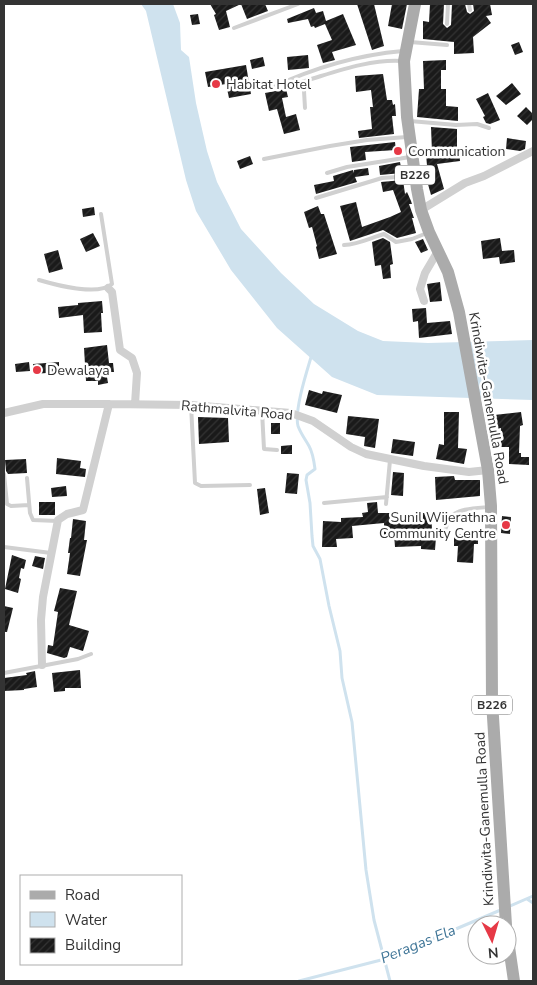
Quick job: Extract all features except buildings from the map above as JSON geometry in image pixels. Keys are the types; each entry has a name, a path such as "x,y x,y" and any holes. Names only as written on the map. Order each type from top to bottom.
{"main road":[{"name":"Krindiwita-Ganemulla Road","path":"416,4 406,51 409,136 415,176 421,210 448,272 459,312 488,470 491,506 492,700 504,915"},
{"path":"512,965 514,981"}],"street":[{"path":"421,210 465,183 492,172 533,151"},
{"path":"424,301 420,288 425,273 438,251"},
{"path":"108,288 112,292 120,350 132,358 137,372 135,404"},
{"name":"Rathmalvita Road","path":"4,413 43,404 135,404 191,405 291,413 313,421 351,447 366,454 390,460 469,472 488,470"},
{"path":"42,666 42,605 58,521 67,514 84,510 109,404"}],"lane":[{"path":"234,28 298,4"},
{"path":"447,24 448,4"},
{"path":"469,4 470,10"},
{"path":"271,88 332,64 381,53 448,45"},
{"path":"290,86 347,69 391,60 406,51"},
{"path":"305,108 304,91 308,80"},
{"path":"408,121 456,125 477,124 489,128"},
{"path":"264,159 367,140 409,136"},
{"path":"327,173 347,167 413,157"},
{"path":"316,198 382,178 415,176"},
{"path":"39,280 58,286 92,289 108,288 112,284 101,214"},
{"path":"344,245 360,244 367,239 384,234 396,242 403,241 429,232"},
{"path":"191,405 195,483 201,486 250,485"},
{"path":"262,411 264,450 277,450"},
{"path":"386,504 390,460"},
{"path":"4,474 7,504 11,506 29,505"},
{"path":"27,478 30,513 33,520 58,521"},
{"path":"324,503 386,497"},
{"path":"428,534 444,533 449,519 454,514 468,509 491,506"},
{"path":"4,547 51,553"},
{"path":"4,673 78,659 91,654"}],"water":[{"path":"141,4 173,4 180,23 181,50 189,57 196,103 207,151 217,182 241,229 281,273 314,304 358,331 383,341 428,343 533,340 533,400 377,395 332,377 277,328 231,270 196,211 186,180 146,11"}],"waterway":[{"path":"312,354 299,401 297,419 298,426 314,460 315,469 307,475 306,480 310,503 313,546 320,559 340,651 342,678 352,722 366,870 374,920 390,981"},
{"name":"Peragas Ela","path":"508,907 533,896"},
{"name":"Peragas Ela","path":"527,899 533,903"},
{"name":"Peragas Ela","path":"299,981 385,959 503,909"}],"place":[{"name":"Habitat Hotel","path":"216,84"},
{"name":"Communication","path":"398,151"},
{"name":"Dewalaya","path":"37,370"},
{"name":"Sunil Wijerathna Community Centre","path":"506,525"}]}
